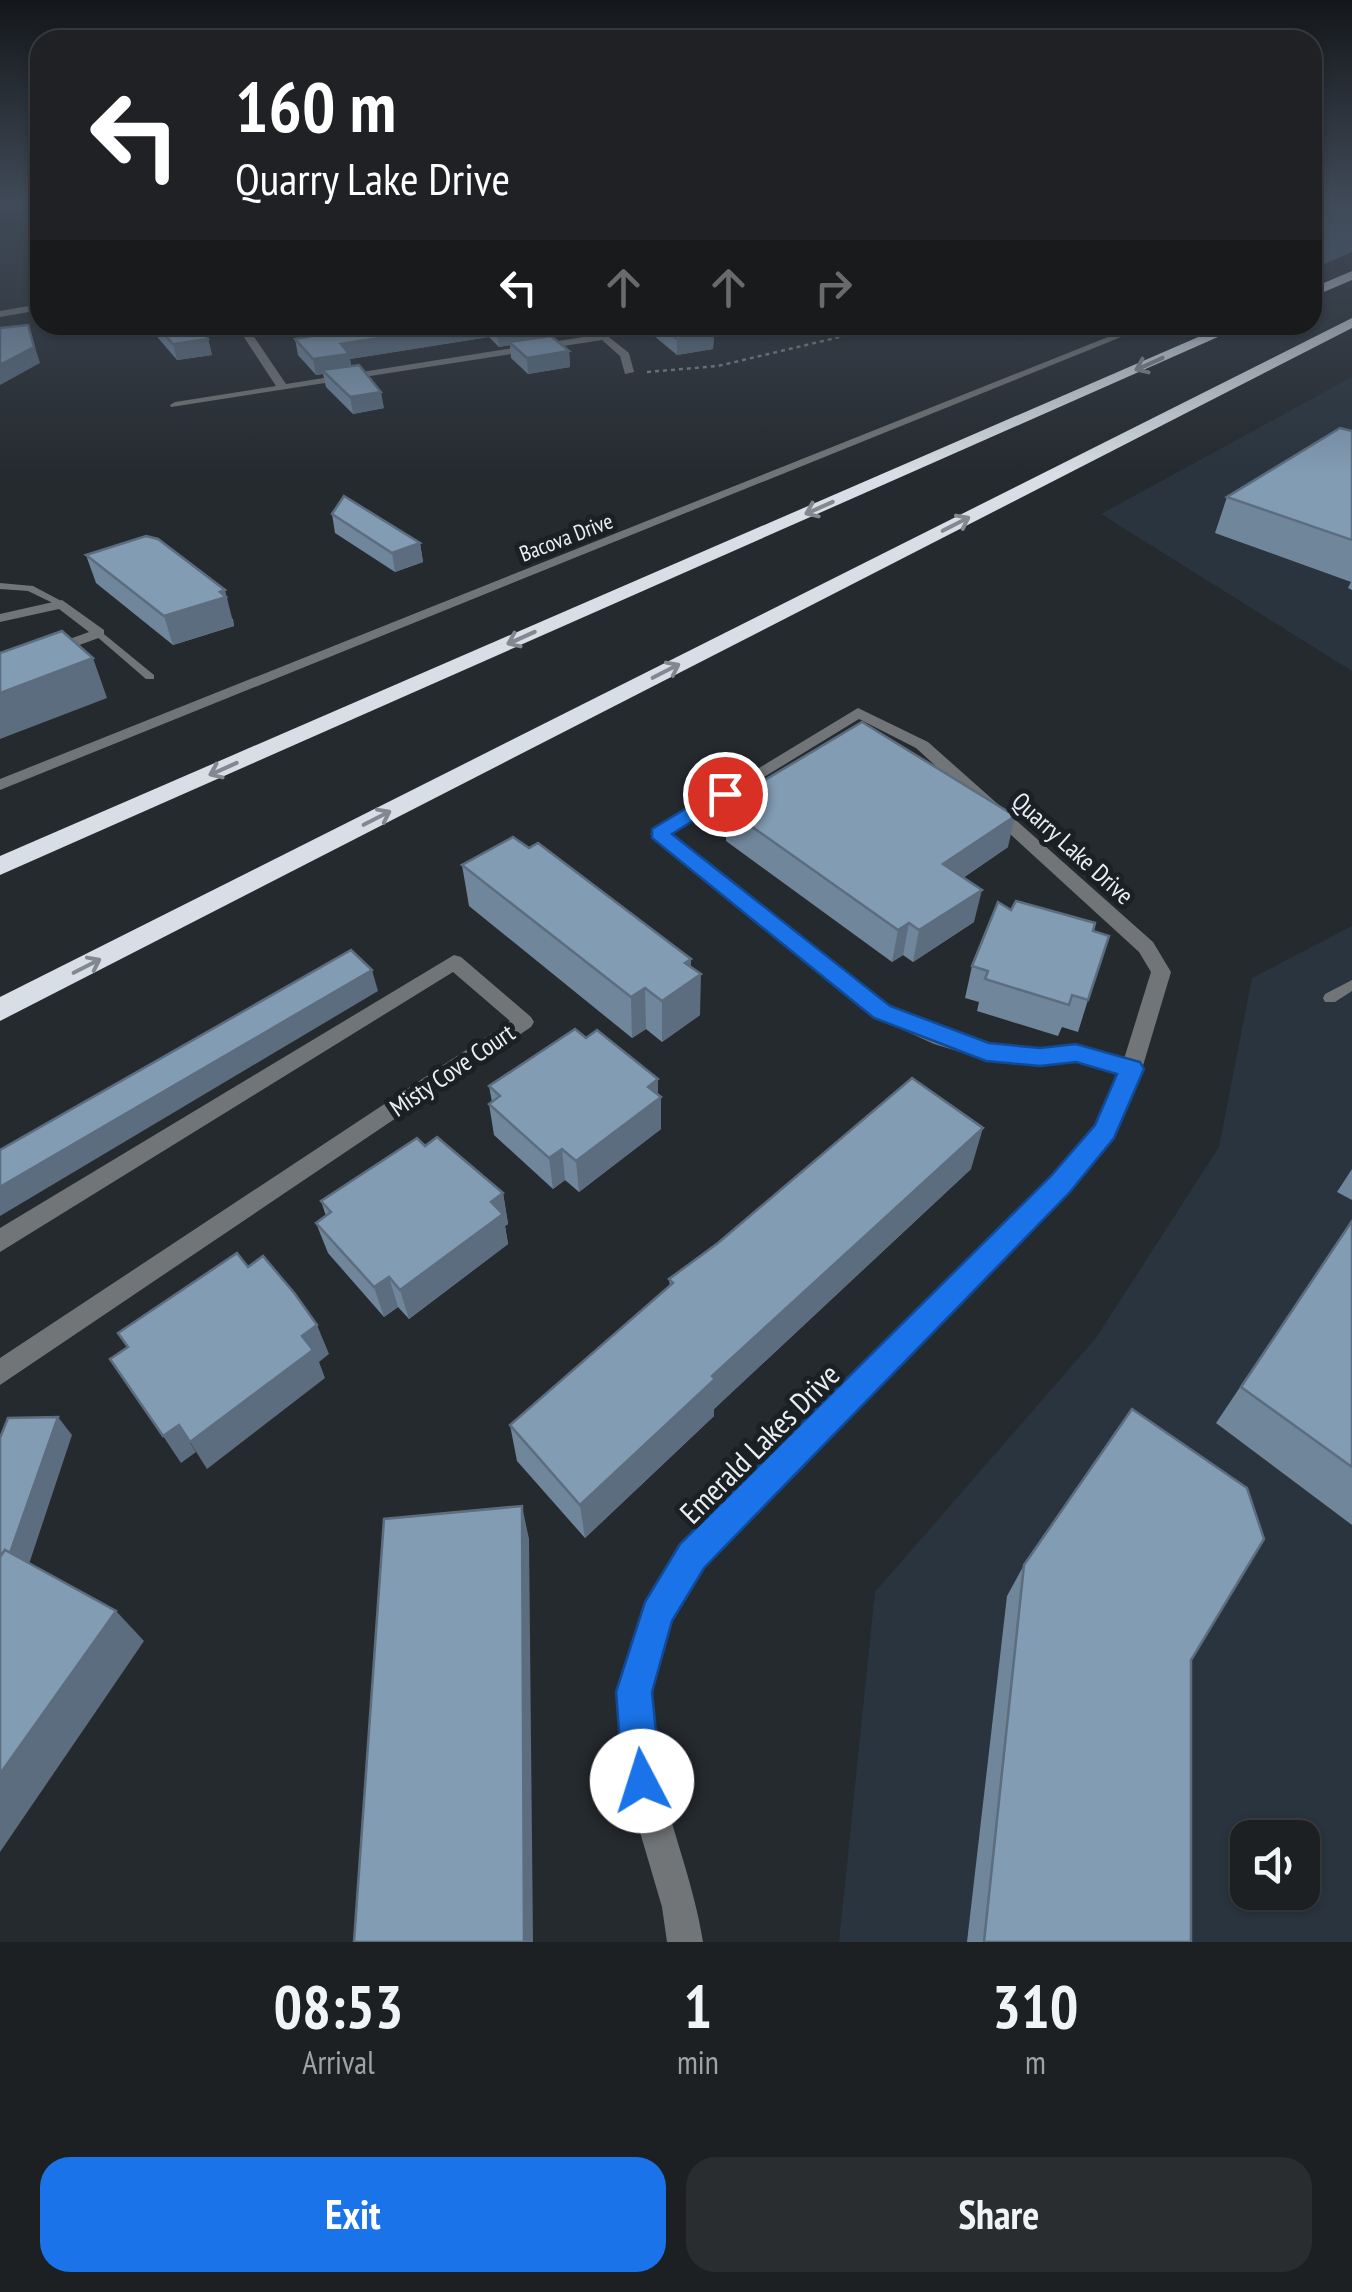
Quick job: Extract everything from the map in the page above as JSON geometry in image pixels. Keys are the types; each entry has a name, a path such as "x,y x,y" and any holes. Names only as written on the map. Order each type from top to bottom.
{"highway":[{"path":"0,1010 1352,322"},
{"path":"0,866 1215,335"}],"street":[{"path":"0,314 30,309"},
{"path":"0,322 30,317"},
{"path":"248,335 284,388"},
{"path":"602,335 626,355 629,372"},
{"name":"Bacova Drive","path":"0,785 1121,335"},
{"path":"175,405 604,337"},
{"path":"0,618 62,604 98,633"},
{"path":"0,669 98,633"},
{"name":"Quarry Lake Drive","path":"858,713 922,745 1146,947 1161,972 1131,1069 1076,1053 1040,1057 986,1052 882,1012 659,834 858,713"},
{"name":"Misty Cove Court","path":"0,1241 454,962 524,1022 5,1369 0,1394"},
{"name":"Emerald Lakes Drive","path":"685,1942 680,1906 642,1781 634,1692 657,1614 692,1556 1061,1184 1105,1130 1131,1069"}],"lane":[{"path":"0,586 30,588 62,604"},
{"path":"98,633 150,677"},
{"path":"1330,998 1352,984"}],"path":[{"path":"629,372 718,366 848,335"}],"shaded area":[{"path":"1352,377 1352,671 1101,514"},
{"path":"1352,926 1352,1942 839,1942 875,1592 1096,1338 1219,1147 1252,978"}],"building":[{"path":"28,325 34,347 0,365 0,328"},
{"path":"165,335 205,335 208,339 173,344"},
{"path":"317,335 400,335 341,344 349,354 313,359 295,339"},
{"path":"672,335 707,335 677,339"},
{"path":"551,336 569,351 527,358 509,342"},
{"path":"359,365 381,392 350,397 322,370"},
{"path":"1340,428 1352,431 1352,540 1227,497"},
{"path":"344,496 420,543 392,553 332,514"},
{"path":"146,536 158,539 225,590 220,592 226,597 164,616 86,555"},
{"path":"62,631 93,658 0,693 0,653"},
{"path":"862,722 1015,816 943,864 982,890 919,930 909,923 898,930 727,809 739,803 733,799"},
{"path":"513,837 529,848 538,843 691,959 685,963 701,974 662,1001 645,988 631,997 462,865"},
{"path":"1016,901 1095,923 1093,931 1109,936 1088,1000 1072,995 1069,1005 985,979 988,971 972,966 998,902 1011,910"},
{"path":"351,950 372,970 0,1187 0,1150"},
{"path":"575,1029 586,1038 597,1030 658,1079 648,1087 661,1097 576,1161 562,1149 549,1158 489,1104 500,1096 489,1086"},
{"path":"912,1078 983,1128 712,1376 715,1379 580,1505 510,1425 673,1283 669,1279 718,1243"},
{"path":"437,1137 503,1193 491,1202 503,1214 400,1290 389,1277 374,1287 316,1223 331,1212 321,1201 417,1138 425,1146"},
{"path":"1352,1221 1352,1467 1241,1387"},
{"path":"237,1253 248,1267 263,1256 295,1294 317,1325 302,1336 313,1350 190,1442 179,1425 163,1436 110,1359 128,1347 118,1333"},
{"path":"1132,1409 1247,1488 1264,1539 1191,1660 1191,1942 984,1942 1024,1565"},
{"path":"58,1417 10,1553 5,1550 0,1557 0,1438 8,1418"},
{"path":"522,1506 524,1942 354,1942 384,1519"},
{"path":"5,1550 116,1611 0,1774 0,1557"}],"route":[{"path":"642,1781 634,1692 657,1614 692,1556 1061,1184 1105,1130 1131,1069 1076,1053 1040,1057 986,1052 941,1038 882,1012 659,834 725,794"}]}
